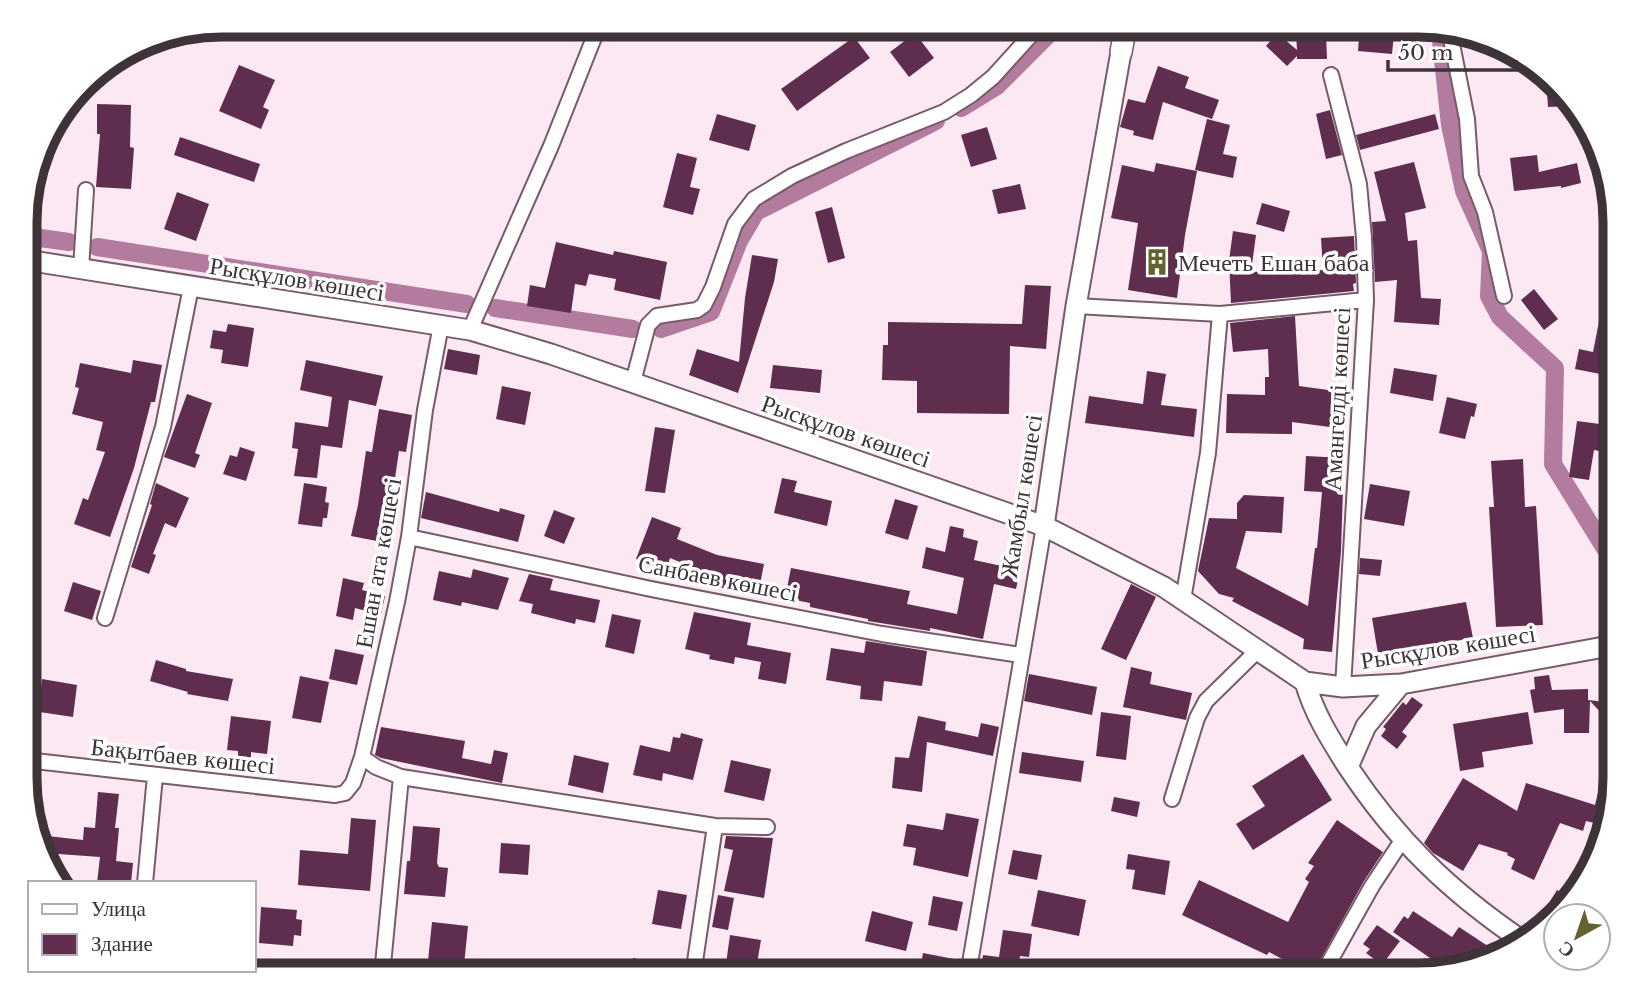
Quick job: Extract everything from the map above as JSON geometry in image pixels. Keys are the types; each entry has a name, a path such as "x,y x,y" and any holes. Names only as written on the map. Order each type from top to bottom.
{"main road":[{"name":"Жамбыл көшесі","path":"1122,52 1124,37"}],"street":[{"path":"470,330 551,146 594,37"},
{"path":"633,382 648,325 657,316 697,310 704,305 713,287 734,224 754,199 792,176 962,101 993,77 1028,37"},
{"path":"1451,40 1467,120 1471,176 1485,212 1504,296"},
{"name":"Жамбыл көшесі","path":"970,963 1044,526 1076,306 1122,52"},
{"name":"Амангелді көшесі","path":"1331,75 1359,184 1366,300 1343,687"},
{"path":"81,269 86,190"},
{"name":"Рысқұлов көшесі","path":"37,262 470,330 551,354 1044,526 1122,565 1183,600 1306,682 1343,687 1401,684 1603,647"},
{"path":"105,618 163,427 191,287"},
{"path":"1076,306 1220,314 1366,300"},
{"path":"1183,600 1208,453 1220,314"},
{"name":"Ешан ата көшесі","path":"335,795 345,793 353,783 362,757 397,602 409,537 425,410 441,325"},
{"name":"Санбаев көшесі","path":"409,537 651,589 882,634 1021,655"},
{"path":"1172,799 1197,718 1206,701 1258,650"},
{"path":"1306,682 1321,726 1366,794 1438,876 1461,897 1515,935"},
{"path":"1348,767 1366,726 1401,684"},
{"path":"362,757 376,767 401,777 715,826 766,827"},
{"name":"Бақытбаев көшесі","path":"37,761 335,795"},
{"path":"145,881 155,776"},
{"path":"383,963 401,777"},
{"path":"695,963 715,826"},
{"path":"1329,963 1372,886 1404,839"}],"building":[{"path":"854,37 870,58 797,111 781,89"},
{"path":"910,37 918,37 934,58 909,77 890,52"},
{"path":"1274,37 1282,37 1297,50 1296,37 1326,37 1327,59 1297,59 1297,56 1287,66 1266,46"},
{"path":"1359,37 1394,37 1392,54 1358,51"},
{"path":"239,65 275,80 263,107 269,110 261,129 219,111"},
{"path":"1158,66 1189,77 1185,88 1219,100 1212,119 1163,102 1153,140 1133,135 1134,131 1120,127 1128,99 1145,103"},
{"path":"1547,89 1563,106 1548,107"},
{"path":"97,104 131,105 130,147 134,148 131,189 96,187 100,134 97,134"},
{"path":"1330,110 1342,155 1326,159 1316,114"},
{"path":"717,114 756,125 749,151 709,140"},
{"path":"1435,114 1439,129 1360,150 1356,135"},
{"path":"1207,119 1230,125 1223,154 1237,157 1233,178 1195,170"},
{"path":"987,127 997,159 971,167 961,135"},
{"path":"180,137 260,164 254,182 174,155"},
{"path":"677,153 697,158 690,187 700,189 693,215 663,207"},
{"path":"1537,155 1539,172 1577,163 1581,183 1561,188 1514,191 1510,158"},
{"path":"1414,162 1426,208 1405,213 1408,241 1417,240 1421,298 1441,299 1439,325 1394,322 1397,280 1375,282 1372,222 1386,221 1374,172"},
{"path":"1156,163 1197,171 1177,298 1128,290 1138,223 1111,218 1122,165 1154,172"},
{"path":"1020,184 1026,209 998,214 992,190"},
{"path":"177,192 209,204 196,241 164,229"},
{"path":"1262,203 1290,211 1284,232 1256,224"},
{"path":"832,207 845,258 828,263 815,212"},
{"path":"1233,231 1256,235 1251,272 1276,271 1276,274 1323,270 1321,238 1354,236 1354,291 1231,303 1229,261"},
{"path":"556,242 613,255 614,251 667,262 660,300 614,290 616,279 589,274 586,286 575,284 571,313 527,306 530,285 545,288"},
{"path":"752,255 778,259 774,282 738,393 689,375 697,349 739,362"},
{"path":"1025,285 1051,286 1046,349 1010,346 1009,414 917,413 917,381 882,380 883,345 888,345 888,322 1022,324"},
{"path":"1534,289 1558,319 1544,330 1521,300"},
{"path":"1603,301 1603,375 1575,369 1579,349 1593,352"},
{"path":"1295,316 1299,386 1343,392 1349,402 1345,429 1292,422 1292,434 1226,433 1227,394 1265,395 1265,377 1269,377 1268,349 1233,352 1230,323"},
{"path":"228,324 254,328 248,367 221,363 223,350 210,348 213,330 226,332"},
{"path":"448,349 480,355 477,375 444,369"},
{"path":"133,360 162,365 155,402 151,402 134,468 110,537 74,524 83,498 88,500 105,452 96,450 103,422 72,414 79,388 75,387 80,363 131,373"},
{"path":"306,360 383,376 376,406 349,400 342,448 321,445 317,478 294,476 298,449 292,448 295,422 328,427 332,397 300,390"},
{"path":"773,365 822,370 820,393 770,388"},
{"path":"1394,368 1437,375 1433,401 1390,393"},
{"path":"1147,371 1166,374 1161,405 1197,409 1194,437 1085,423 1089,396 1143,404"},
{"path":"502,386 531,392 525,425 496,419"},
{"path":"187,394 212,403 195,453 200,455 195,468 164,457"},
{"path":"1447,397 1477,404 1465,439 1439,433"},
{"path":"379,409 412,415 406,452 399,451 390,512 398,513 392,544 351,536 366,451 372,452"},
{"path":"1577,421 1603,424 1603,452 1594,450 1589,480 1569,477"},
{"path":"655,427 675,430 665,493 645,491"},
{"path":"240,447 255,452 246,481 223,474 230,455 237,457"},
{"path":"1306,456 1344,458 1341,551 1332,652 1303,649 1304,639 1232,601 1234,598 1219,594 1198,571 1209,518 1237,519 1237,503 1244,495 1284,497 1282,533 1246,531 1236,568 1308,606 1322,492 1304,491"},
{"path":"1523,459 1525,507 1536,506 1543,625 1496,627 1489,507 1494,507 1491,461"},
{"path":"782,478 797,481 794,492 832,501 827,526 774,513"},
{"path":"156,483 189,498 176,528 165,523 153,554 156,555 149,574 131,567 152,505 150,504"},
{"path":"304,483 327,487 325,502 329,503 327,518 323,518 322,527 298,524"},
{"path":"1370,484 1410,491 1404,526 1364,519"},
{"path":"426,492 499,512 500,508 525,515 518,542 421,518"},
{"path":"1603,493 1603,520 1599,519"},
{"path":"895,499 918,506 908,540 885,533"},
{"path":"554,510 575,518 564,544 544,536"},
{"path":"652,517 681,528 677,539 717,555 764,564 758,594 718,587 719,578 670,558 666,571 636,559"},
{"path":"950,526 964,529 963,537 978,541 974,560 1020,570 1016,589 994,584 983,639 930,628 930,631 868,621 785,598 791,568 910,591 907,604 957,614 964,578 922,568 926,547 945,552"},
{"path":"1360,558 1382,560 1380,576 1359,574"},
{"path":"473,569 509,578 498,610 462,602 461,606 433,600 439,571 471,578"},
{"path":"529,574 553,579 550,590 600,600 595,623 576,619 575,624 531,613 533,604 519,601"},
{"path":"343,578 364,583 362,590 385,596 381,615 355,608 353,620 336,616"},
{"path":"73,582 101,591 92,620 64,611"},
{"path":"1131,584 1156,597 1126,660 1101,649"},
{"path":"1466,602 1473,638 1378,654 1372,618"},
{"path":"694,612 751,623 747,645 791,653 786,684 758,679 761,662 735,657 734,664 709,659 710,655 685,649"},
{"path":"612,614 641,620 634,654 605,647"},
{"path":"866,641 927,651 922,686 884,681 882,701 860,699 861,686 826,680 831,648 864,653"},
{"path":"335,649 364,655 357,685 329,679"},
{"path":"156,660 186,671 233,679 228,701 187,694 188,692 150,681"},
{"path":"1131,667 1152,672 1150,684 1192,693 1186,720 1123,707"},
{"path":"1029,674 1097,687 1092,715 1024,701"},
{"path":"1549,675 1552,690 1588,689 1588,700 1603,702 1603,715 1590,701 1589,733 1564,733 1564,709 1534,713 1530,690 1535,689 1534,677"},
{"path":"300,676 329,682 321,723 292,718"},
{"path":"42,679 77,685 73,717 37,712 37,687 41,688"},
{"path":"1412,697 1423,705 1402,732 1407,736 1397,749 1381,736 1386,729 1383,727 1403,702 1406,705"},
{"path":"1101,712 1131,716 1126,760 1096,756"},
{"path":"1528,712 1533,744 1482,752 1484,767 1460,771 1453,724"},
{"path":"231,716 271,721 267,754 251,752 251,758 238,756 238,751 227,750"},
{"path":"918,716 946,722 945,730 978,737 981,723 999,727 993,756 927,742 922,792 892,788 895,757 909,758"},
{"path":"381,727 465,741 462,758 491,764 494,750 508,753 502,783 381,758 375,755"},
{"path":"681,733 703,739 693,780 663,773 662,781 633,775 640,745 670,752 673,737 680,738"},
{"path":"1022,752 1084,761 1081,782 1019,773"},
{"path":"1303,754 1332,800 1253,850 1236,824 1265,806 1252,786"},
{"path":"574,755 609,763 603,793 568,785"},
{"path":"731,760 771,769 764,801 724,792"},
{"path":"1463,778 1517,811 1526,783 1595,805 1599,788 1603,789 1597,824 1586,821 1583,831 1560,823 1534,880 1511,869 1515,859 1507,855 1508,853 1479,844 1463,871 1433,853 1424,843"},
{"path":"98,792 119,794 115,828 119,828 116,861 133,863 131,881 97,881 100,857 53,854 46,836 83,840 84,827 95,828"},
{"path":"1114,797 1140,802 1137,817 1111,811"},
{"path":"946,813 979,819 968,877 913,865 916,848 903,846 907,824 943,830"},
{"path":"351,818 376,820 370,891 298,885 300,850 348,854"},
{"path":"1337,820 1383,852 1319,963 1290,963 1182,915 1199,880 1288,922 1309,882 1305,879 1314,866 1308,863"},
{"path":"413,826 440,828 437,863 439,867 448,868 445,897 404,894"},
{"path":"726,836 773,838 764,898 724,891 733,850 724,848"},
{"path":"501,843 530,845 528,875 499,873"},
{"path":"1013,850 1042,855 1037,880 1008,874"},
{"path":"1128,854 1170,861 1165,895 1132,889 1135,870 1126,869"},
{"path":"658,890 687,895 681,929 652,924"},
{"path":"1038,890 1086,900 1079,936 1031,926"},
{"path":"1557,890 1563,893 1555,902 1550,902"},
{"path":"718,895 734,898 728,930 712,927"},
{"path":"933,896 963,902 957,931 928,925"},
{"path":"261,907 297,910 296,919 302,920 301,936 294,935 293,946 259,943"},
{"path":"872,911 913,922 906,951 865,941"},
{"path":"1413,911 1452,937 1459,927 1491,948 1454,960 1436,962 1393,932 1404,916 1408,919"},
{"path":"432,922 468,926 464,963 428,961"},
{"path":"1377,925 1400,941 1384,963 1366,953 1370,949 1363,944"},
{"path":"1003,930 1032,934 1029,957 1020,956 1019,963 982,963 983,955 999,957"},
{"path":"730,935 761,940 757,963 726,963"},
{"path":"923,953 954,959 953,963 921,963"},
{"path":"633,958 656,963 632,963"}],"waterway":[{"path":"961,108 997,86 1046,37"},
{"path":"1441,38 1450,125 1464,191 1491,251 1489,296 1500,317 1555,368 1553,464 1603,545"},
{"path":"661,329 711,312 739,241 756,212 936,121"},
{"path":"37,238 69,242"},
{"path":"97,247 467,304"},
{"path":"495,308 633,329"}],"place":[{"name":"Мечеть Ешан баба","path":"1157,262"}]}
